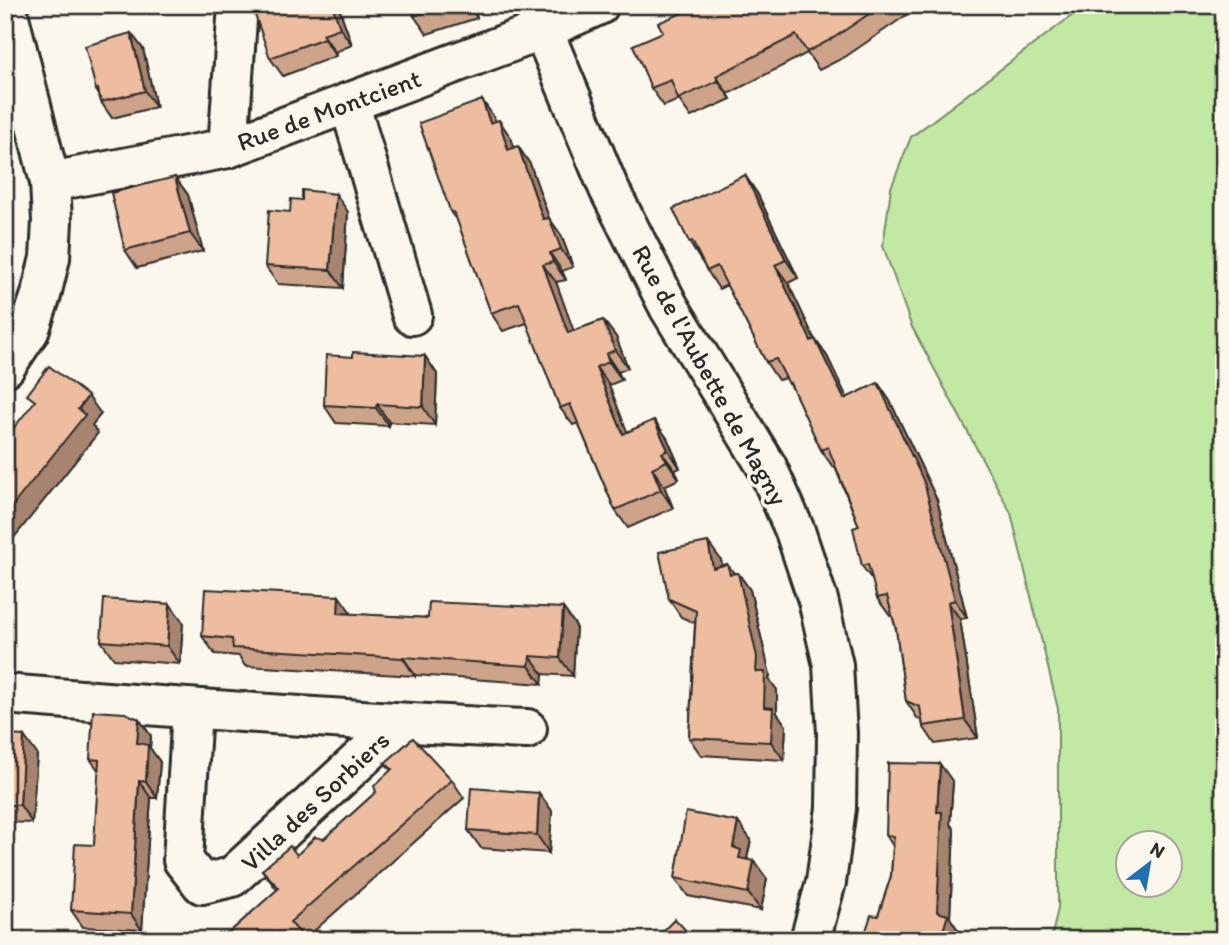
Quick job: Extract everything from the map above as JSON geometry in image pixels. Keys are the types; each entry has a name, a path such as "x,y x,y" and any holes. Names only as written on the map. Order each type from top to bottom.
{"street":[{"path":"5,367 29,331 41,295 50,258 52,221 50,182 6,5"},
{"path":"228,148 238,5"},
{"name":"Rue de Montcient","path":"50,182 228,148 349,102 538,18 599,5"},
{"name":"Rue de l'Aubette de Magny","path":"538,18 609,189 663,295 767,467 795,531 818,600 833,665 837,734 836,808 826,882 810,940"},
{"path":"349,102 412,315"},
{"name":"Villa des Sorbiers","path":"5,694 400,723 527,729"},
{"name":"Villa des Sorbiers","path":"192,709 183,860 202,884 232,877 400,723"}],"green space":[{"path":"1086,5 1224,5 1224,940 1051,940 1058,908 1058,709 1011,513 911,325 883,246 891,188 911,137"}],"building":[{"path":"263,5 332,5 340,28 323,34 324,38 270,58 253,9"},
{"path":"410,5 448,5 414,16"},
{"path":"701,5 882,5 832,39 807,52 796,35 716,76 718,81 678,99 671,80 651,88 633,45 663,32 658,23"},
{"path":"131,33 145,91 101,102 85,46"},
{"path":"482,100 490,123 499,120 508,150 518,146 543,219 549,218 561,249 550,253 553,262 543,265 568,333 603,320 615,350 606,354 609,362 596,367 623,434 654,420 668,450 662,453 667,461 652,468 661,490 615,510 570,404 560,408 519,303 491,313 419,123"},
{"path":"745,175 786,260 775,265 811,341 815,339 844,399 878,383 924,482 955,600 948,602 965,720 923,726 920,707 906,701 896,629 887,596 877,598 868,564 862,566 853,528 859,526 828,447 821,450 776,359 766,362 717,266 707,271 673,209"},
{"path":"175,177 190,233 125,250 111,193"},
{"path":"302,190 336,194 330,270 265,266 269,210 290,212 291,199 302,200"},
{"path":"353,352 425,356 423,407 324,405 326,355 353,357"},
{"path":"49,366 88,396 78,409 85,415 5,515 5,439 35,401 27,395"},
{"path":"708,542 713,568 727,564 730,574 738,573 757,657 756,672 765,672 764,707 773,708 771,742 689,738 696,611 669,599 659,552"},
{"path":"205,589 339,596 338,613 428,618 429,602 563,608 560,658 530,656 529,666 233,648 232,639 202,636"},
{"path":"104,599 170,604 167,646 101,641"},
{"path":"93,711 125,713 139,719 137,743 148,745 146,781 139,781 131,914 71,910 75,844 94,845 99,760 90,759"},
{"path":"5,735 24,736 20,805 5,805"},
{"path":"413,738 452,780 290,922 306,940 221,940 279,888 262,870 290,846 297,855 315,837 324,839 376,792 374,786 392,769 385,763"},
{"path":"888,763 940,764 937,812 942,812 937,912 948,915 940,940 863,940 871,915 878,916 891,876 894,836 886,835"},
{"path":"471,788 539,793 537,835 468,830"},
{"path":"686,812 738,822 733,847 741,850 739,858 754,861 748,893 675,878"},
{"path":"675,919 695,940 654,940"}]}
